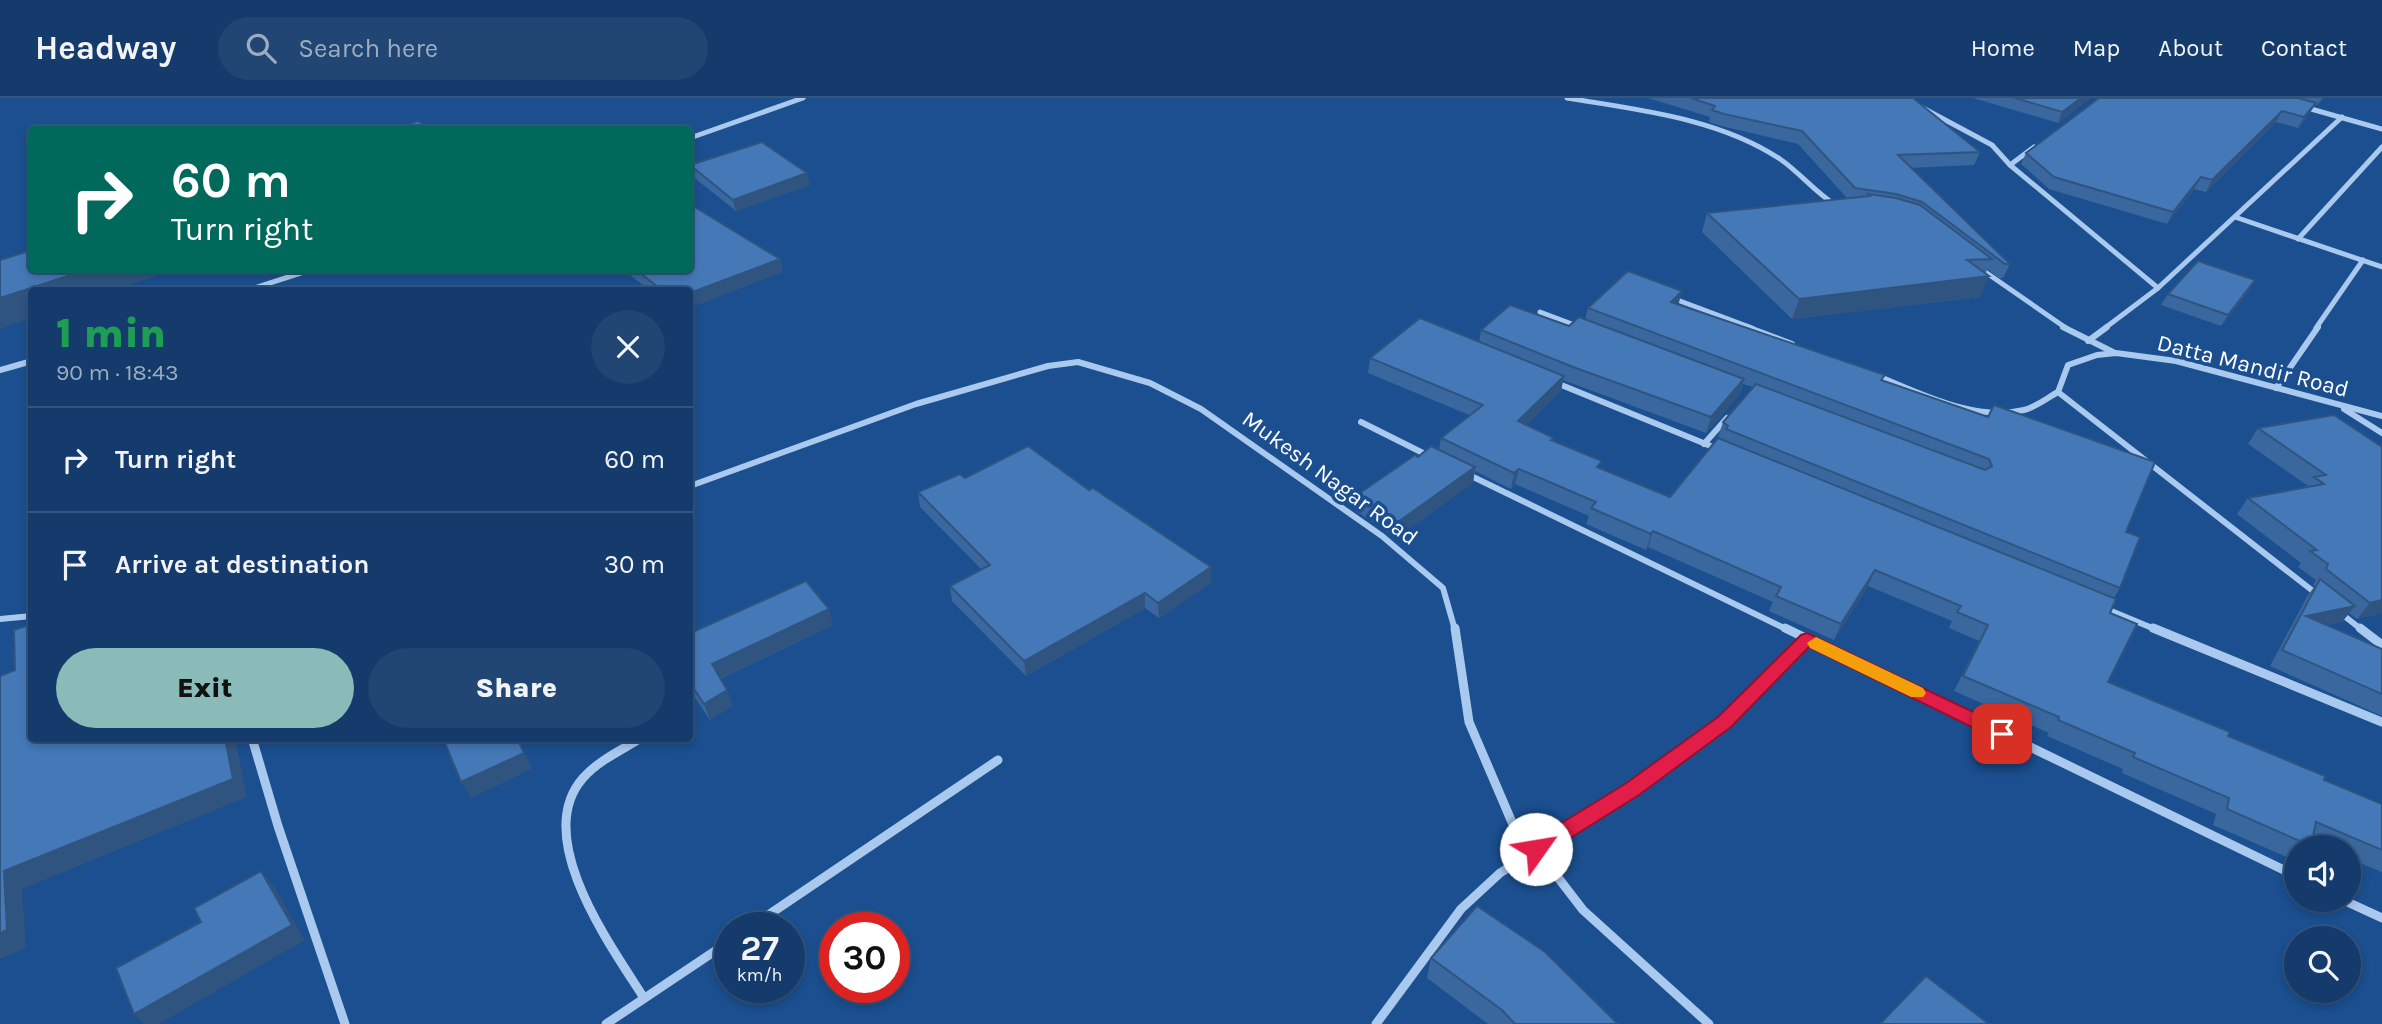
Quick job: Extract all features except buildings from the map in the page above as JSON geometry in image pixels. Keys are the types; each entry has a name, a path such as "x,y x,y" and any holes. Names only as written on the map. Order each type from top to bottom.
{"street":[{"path":"693,137 803,98"},
{"path":"1567,98 1712,128 1780,159 1821,196 1840,206"},
{"path":"1910,103 1931,111 1992,145 2010,165 2158,288"},
{"path":"2296,104 2382,129"},
{"path":"2088,341 2158,288 2342,117"},
{"path":"2010,165 2043,140"},
{"path":"2298,239 2382,147"},
{"path":"2235,217 2382,267"},
{"path":"1969,260 2020,300 2088,341 2116,353"},
{"path":"2276,388 2363,260"},
{"path":"257,287 301,273"},
{"path":"1658,293 1799,346"},
{"path":"1540,312 1592,332"},
{"path":"1863,370 1952,404 1985,412 2023,410 2057,392 2068,365 2097,355 2116,353"},
{"name":"Datta Mandir Road","path":"2116,353 2176,361 2382,416"},
{"path":"0,370 28,362"},
{"name":"Mukesh Nagar Road","path":"693,485 916,404 1048,366 1078,362 1150,383 1201,409 1360,520 1443,588 1454,624 1469,722 1514,827 1536,849 1583,910 1709,1024"},
{"path":"1550,380 1730,454"},
{"path":"2057,392 2322,598"},
{"path":"2338,404 2382,433"},
{"path":"1704,444 1731,413"},
{"path":"1361,422 1435,458"},
{"path":"1460,470 2284,870"},
{"path":"2101,607 2382,722"},
{"path":"2333,607 2382,645"},
{"path":"0,619 28,616"},
{"path":"1376,1024 1461,909 1500,873 1632,790 1725,722 1807,639"},
{"path":"253,742 278,826 345,1024"},
{"path":"635,742 595,768 578,785 568,807 566,835 573,867 596,919 644,998"},
{"path":"774,912 998,760"},
{"path":"2361,908 2382,918"},
{"path":"606,1024 714,952"}],"slow traffic":[{"path":"1816,643 1917,693"}],"route":[{"path":"1536,849 1632,790 1725,722 1807,639 2002,734"}]}
